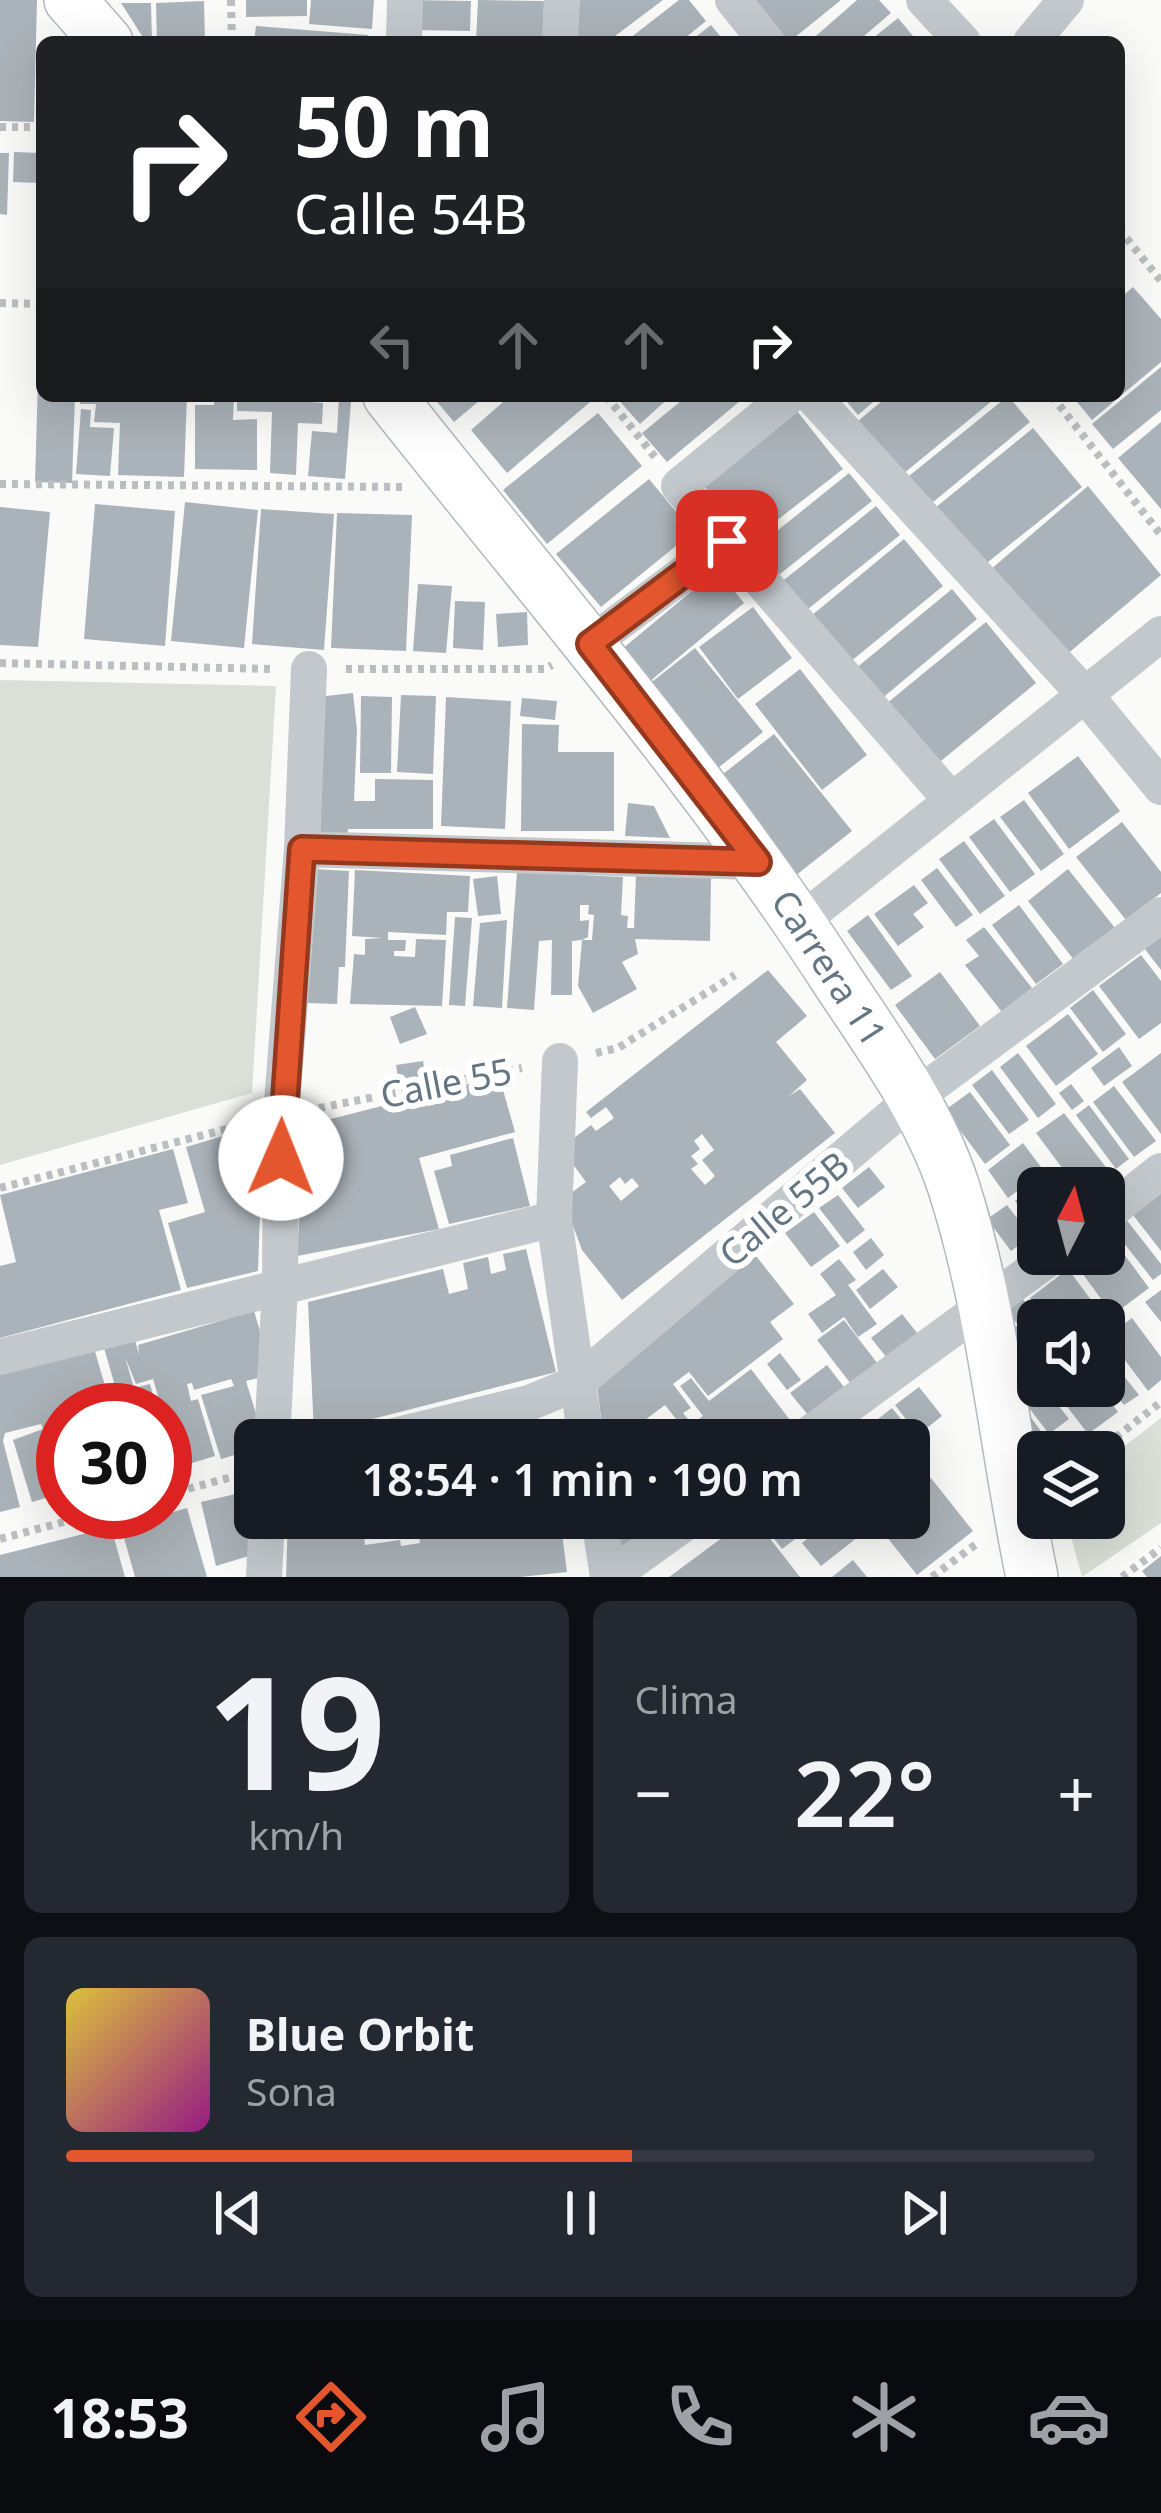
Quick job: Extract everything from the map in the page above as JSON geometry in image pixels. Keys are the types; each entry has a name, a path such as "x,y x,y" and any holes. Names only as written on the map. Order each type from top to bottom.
{"street":[{"path":"70,0 102,36"},
{"path":"404,36 405,0"},
{"path":"560,36 562,0"},
{"path":"733,0 762,36"},
{"path":"924,0 957,36"},
{"path":"1036,36 1066,0"},
{"name":"Carrera 11","path":"394,402 590,644 758,862 914,1099 952,1184 983,1310 1032,1577"},
{"path":"782,402 679,486 951,800"},
{"path":"817,402 1086,696 1161,787"},
{"path":"590,644 727,541"},
{"path":"800,922 1161,634"},
{"path":"273,1419 281,1115 302,849 309,670"},
{"path":"302,849 758,862"},
{"name":"Calle 55B","path":"464,1419 529,1403 577,1384 914,1099 1161,916"},
{"path":"560,1060 554,1219 583,1419"},
{"path":"1125,1199 1161,1171"},
{"path":"0,1357 554,1219"},
{"path":"831,1419 1028,1275"},
{"path":"264,1577 267,1539"},
{"path":"603,1539 609,1577 662,1539"}],"path":[{"path":"231,0 232,36"},
{"path":"0,127 36,127"},
{"path":"1125,236 1161,281"},
{"path":"0,303 36,304"},
{"path":"611,402 679,486"},
{"path":"1057,402 1161,535"},
{"path":"0,484 461,487"},
{"name":"Calle 55","path":"0,1188 281,1115 618,1048 735,975"},
{"path":"1124,1431 1161,1402"},
{"path":"192,1488 234,1476"},
{"path":"0,1539 36,1529"},
{"path":"1122,1577 1161,1548"}],"shaded area":[{"path":"0,680 276,686 252,1093 0,1165"},
{"path":"1161,1418 1161,1523 1082,1577 1072,1539 1125,1539 1125,1446"}],"building":[{"path":"0,0 37,0 34,122 0,121"},
{"path":"246,0 307,0 307,16 246,17"},
{"path":"311,0 374,0 372,29 309,24"},
{"path":"412,0 471,1 470,31 413,30"},
{"path":"478,0 544,1 543,36 476,36"},
{"path":"571,0 663,0 615,36 572,36"},
{"path":"679,0 689,0 706,21 687,36 633,36"},
{"path":"740,0 841,0 796,36 770,36"},
{"path":"857,0 879,0 891,13 864,36 816,36"},
{"path":"204,1 205,36 157,36 156,3"},
{"path":"121,3 151,3 152,36 142,36"},
{"path":"898,18 913,36 876,36"},
{"path":"711,25 720,36 697,36"},
{"path":"256,26 368,35 368,36 255,36"},
{"path":"14,152 36,153 36,183 13,182"},
{"path":"0,153 9,153 7,215 0,214"},
{"path":"1133,287 1161,319 1161,362 1125,392 1125,294"},
{"path":"1161,367 1161,410 1113,449 1092,424 1125,402 1125,397"},
{"path":"37,402 75,402 72,483 35,482"},
{"path":"187,402 184,477 118,475 120,423 94,422 96,404 80,404"},
{"path":"234,402 233,420 257,419 257,470 195,469 195,405"},
{"path":"237,402 323,403 322,424 298,423 296,475 270,473 272,412 237,411"},
{"path":"339,402 351,402 345,479 308,476 312,431 337,433"},
{"path":"437,402 478,402 454,422"},
{"path":"503,402 590,402 507,473 471,430"},
{"path":"620,402 664,402 640,424"},
{"path":"680,402 739,402 667,462 642,433"},
{"path":"847,402 873,402 858,415"},
{"path":"881,402 991,402 903,474 858,421"},
{"path":"1001,402 1013,402 1030,422 932,503 909,476"},
{"path":"1077,402 1113,402 1092,420"},
{"path":"81,409 91,410 90,427 114,428 110,476 76,474"},
{"path":"797,411 843,469 749,542 703,485"},
{"path":"598,413 642,466 547,544 503,490"},
{"path":"1161,422 1161,509 1118,458"},
{"path":"1033,428 1082,487 983,566 935,508"},
{"path":"849,473 872,501 775,578 752,551"},
{"path":"649,479 693,532 601,607 556,554"},
{"path":"1088,486 1161,575 1065,656 990,570"},
{"path":"185,502 258,510 244,648 171,641"},
{"path":"95,504 175,511 165,646 84,639"},
{"path":"876,506 900,535 803,613 779,584"},
{"path":"0,507 50,512 38,647 0,645"},
{"path":"261,509 334,514 324,650 252,644"},
{"path":"337,513 412,515 406,651 331,648"},
{"path":"904,539 943,586 850,662 811,616"},
{"path":"717,570 744,603 637,692 609,660"},
{"path":"418,584 452,586 446,653 413,651"},
{"path":"952,589 977,619 880,700 855,669"},
{"path":"455,601 485,602 483,650 453,648"},
{"path":"753,607 792,658 738,699 699,647"},
{"path":"527,612 528,645 498,647 496,614"},
{"path":"986,622 1036,683 936,765 886,704"},
{"path":"695,648 763,732 708,776 639,692"},
{"path":"800,669 867,755 822,790 755,704"},
{"path":"353,693 357,730 354,801 375,801 375,779 433,780 433,829 348,829 347,849 314,847 317,697"},
{"path":"401,695 436,696 433,774 397,772"},
{"path":"361,696 392,697 391,773 360,773"},
{"path":"446,697 511,701 505,829 441,826"},
{"path":"522,698 557,701 555,720 520,716"},
{"path":"522,724 559,725 558,752 614,752 614,831 521,831"},
{"path":"774,734 852,831 795,876 718,778"},
{"path":"1078,756 1120,811 1069,849 1028,793"},
{"path":"1024,800 1064,854 1041,871 1000,817"},
{"path":"628,803 654,806 670,838 625,836"},
{"path":"994,819 1035,874 1010,892 969,837"},
{"path":"1122,822 1161,872 1161,893 1126,920 1076,857"},
{"path":"964,841 1005,896 980,914 939,859"},
{"path":"937,868 973,915 956,927 921,880"},
{"path":"314,869 349,871 345,967 339,967 337,1004 307,1003"},
{"path":"1068,869 1115,928 1074,960 1028,901"},
{"path":"355,870 470,876 468,912 447,912 446,935 388,932 388,940 406,940 405,951 394,951 394,956 415,957 416,939 446,940 442,1006 350,1004 354,954 365,955 365,939 383,938 352,936"},
{"path":"517,872 623,877 621,915 628,916 627,928 634,928 636,875 711,877 710,941 635,939 638,954 622,962 637,989 593,1013 578,986 582,940 572,941 572,995 551,995 552,940 539,941 534,1010 507,1008","holes":["580,905 589,905 588,914 594,915 592,940 582,940 588,937 589,920 580,921"]},
{"path":"497,876 501,914 478,916 473,879"},
{"path":"914,885 928,903 913,914 924,927 898,946 874,914"},
{"path":"1019,905 1063,964 1036,984 992,925"},
{"path":"868,915 912,976 891,990 847,931"},
{"path":"455,917 472,918 465,1006 449,1005"},
{"path":"507,920 502,1008 473,1006 480,923"},
{"path":"984,927 1032,988 1002,1012 965,965 979,956 966,940"},
{"path":"1161,935 1161,970 1144,948"},
{"path":"1141,955 1161,981 1161,1023 1139,1039 1099,986"},
{"path":"768,970 807,1016 776,1042 807,1080 789,1096 800,1089 835,1133 622,1300 582,1250 563,1199 586,1182 561,1148 591,1125 596,1131 614,1118 606,1107 591,1118 586,1112","holes":["702,1134 714,1150 702,1160 715,1176 705,1185 691,1169 698,1164 691,1156 700,1149 694,1141","620,1177 625,1184 632,1178 639,1186 621,1201 609,1186"]},
{"path":"940,972 980,1026 935,1059 895,1005"},
{"path":"1093,990 1126,1034 1103,1052 1070,1008"},
{"path":"415,1007 427,1034 400,1044 390,1017"},
{"path":"1068,1014 1098,1054 1056,1086 1026,1046"},
{"path":"1119,1047 1132,1066 1104,1086 1091,1068"},
{"path":"1018,1053 1056,1104 1038,1118 1000,1067"},
{"path":"1161,1053 1161,1134 1122,1082"},
{"path":"423,1061 426,1081 399,1084 396,1065"},
{"path":"992,1070 1029,1120 1009,1134 972,1085"},
{"path":"499,1076 515,1132 419,1158 439,1229 297,1256 305,1122"},
{"path":"1071,1084 1084,1101 1072,1110 1059,1093"},
{"path":"1114,1086 1156,1141 1134,1157 1093,1102"},
{"path":"970,1092 1010,1145 985,1164 945,1110"},
{"path":"1089,1105 1129,1159 1115,1167 1076,1115"},
{"path":"1064,1113 1106,1167 1061,1167 1036,1133"},
{"path":"253,1127 262,1156 258,1271 187,1288 168,1223 205,1212 186,1147"},
{"path":"513,1138 530,1206 449,1224 434,1171 452,1166 450,1155"},
{"path":"1023,1143 1041,1167 1017,1167 1017,1191 1008,1198 988,1170"},
{"path":"173,1149 188,1203 159,1210 181,1290 0,1338 0,1266 16,1262 0,1195"},
{"path":"869,1167 885,1187 858,1208 842,1188"},
{"path":"1161,1193 1161,1251 1133,1215"},
{"path":"838,1195 865,1230 847,1244 819,1208"},
{"path":"1007,1205 1017,1218 1017,1246 1011,1251 987,1219"},
{"path":"814,1212 840,1246 811,1267 785,1233"},
{"path":"1125,1218 1161,1264 1161,1274 1153,1280 1125,1244"},
{"path":"871,1238 884,1255 866,1270 853,1252"},
{"path":"526,1249 556,1372 373,1419 313,1419 308,1302 443,1269 449,1294 468,1289 463,1263 488,1257 491,1274 506,1270 503,1254"},
{"path":"1125,1255 1149,1288 1125,1306 1125,1299 1101,1299 1084,1275 1125,1275"},
{"path":"756,1256 794,1304 770,1322 783,1339 708,1396 689,1372 673,1384 691,1408 683,1413 688,1419 676,1419 665,1405 646,1419 601,1419 596,1379"},
{"path":"839,1259 856,1280 848,1285 877,1324 858,1337 844,1317 822,1333 808,1314 836,1295 820,1274"},
{"path":"883,1269 898,1287 870,1309 856,1290"},
{"path":"1060,1275 1072,1275 1090,1299 1031,1299"},
{"path":"1161,1290 1161,1322 1145,1302"},
{"path":"1017,1304 1017,1324 1007,1311"},
{"path":"254,1311 273,1374 246,1381 258,1419 234,1419 234,1455 221,1459 201,1395 234,1386 231,1379 194,1390 192,1383 154,1383 153,1379 136,1383 125,1357 133,1383 114,1383 104,1348 135,1340 139,1355 138,1345"},
{"path":"902,1314 918,1334 887,1358 871,1338"},
{"path":"1132,1318 1161,1357 1161,1380 1148,1391 1125,1360 1125,1323"},
{"path":"844,1320 878,1364 851,1384 817,1340"},
{"path":"94,1348 104,1383 36,1383 36,1425 5,1433 3,1441 20,1507 0,1512 0,1374"},
{"path":"780,1353 801,1380 787,1390 767,1364"},
{"path":"827,1365 844,1387 808,1415 790,1393"},
{"path":"751,1369 789,1419 699,1419 703,1416 680,1386 691,1378 709,1401"},
{"path":"1125,1377 1139,1395 1125,1404"},
{"path":"919,1387 942,1416 930,1426 930,1419 906,1419 895,1405"},
{"path":"198,1399 215,1456 192,1463 192,1401"},
{"path":"1028,1407 1059,1407 1069,1419 1047,1431"},
{"path":"1067,1407 1114,1407 1118,1412 1092,1431 1086,1431"},
{"path":"892,1408 901,1419 878,1419"},
{"path":"1024,1408 1041,1431 1024,1431 1013,1416"},
{"path":"36,1432 36,1501 32,1502 13,1440"},
{"path":"930,1479 973,1531 917,1575 888,1539 930,1539"},
{"path":"234,1494 234,1539 260,1539 262,1552 216,1566 201,1502"},
{"path":"192,1525 207,1577 135,1577 124,1539 192,1539"},
{"path":"63,1539 114,1539 125,1577 0,1577 0,1555"},
{"path":"287,1539 364,1539 365,1545 400,1540 401,1546 420,1543 419,1539 563,1539 567,1572 520,1577 286,1577"},
{"path":"721,1539 770,1539 800,1577 669,1577"},
{"path":"774,1539 795,1539 782,1549"},
{"path":"807,1539 855,1539 821,1566 802,1543"},
{"path":"1161,1556 1161,1577 1147,1577 1142,1571"},
{"path":"853,1560 867,1577 832,1577"}],"route":[{"path":"281,1158 302,849 758,862 590,644 727,541"}]}
